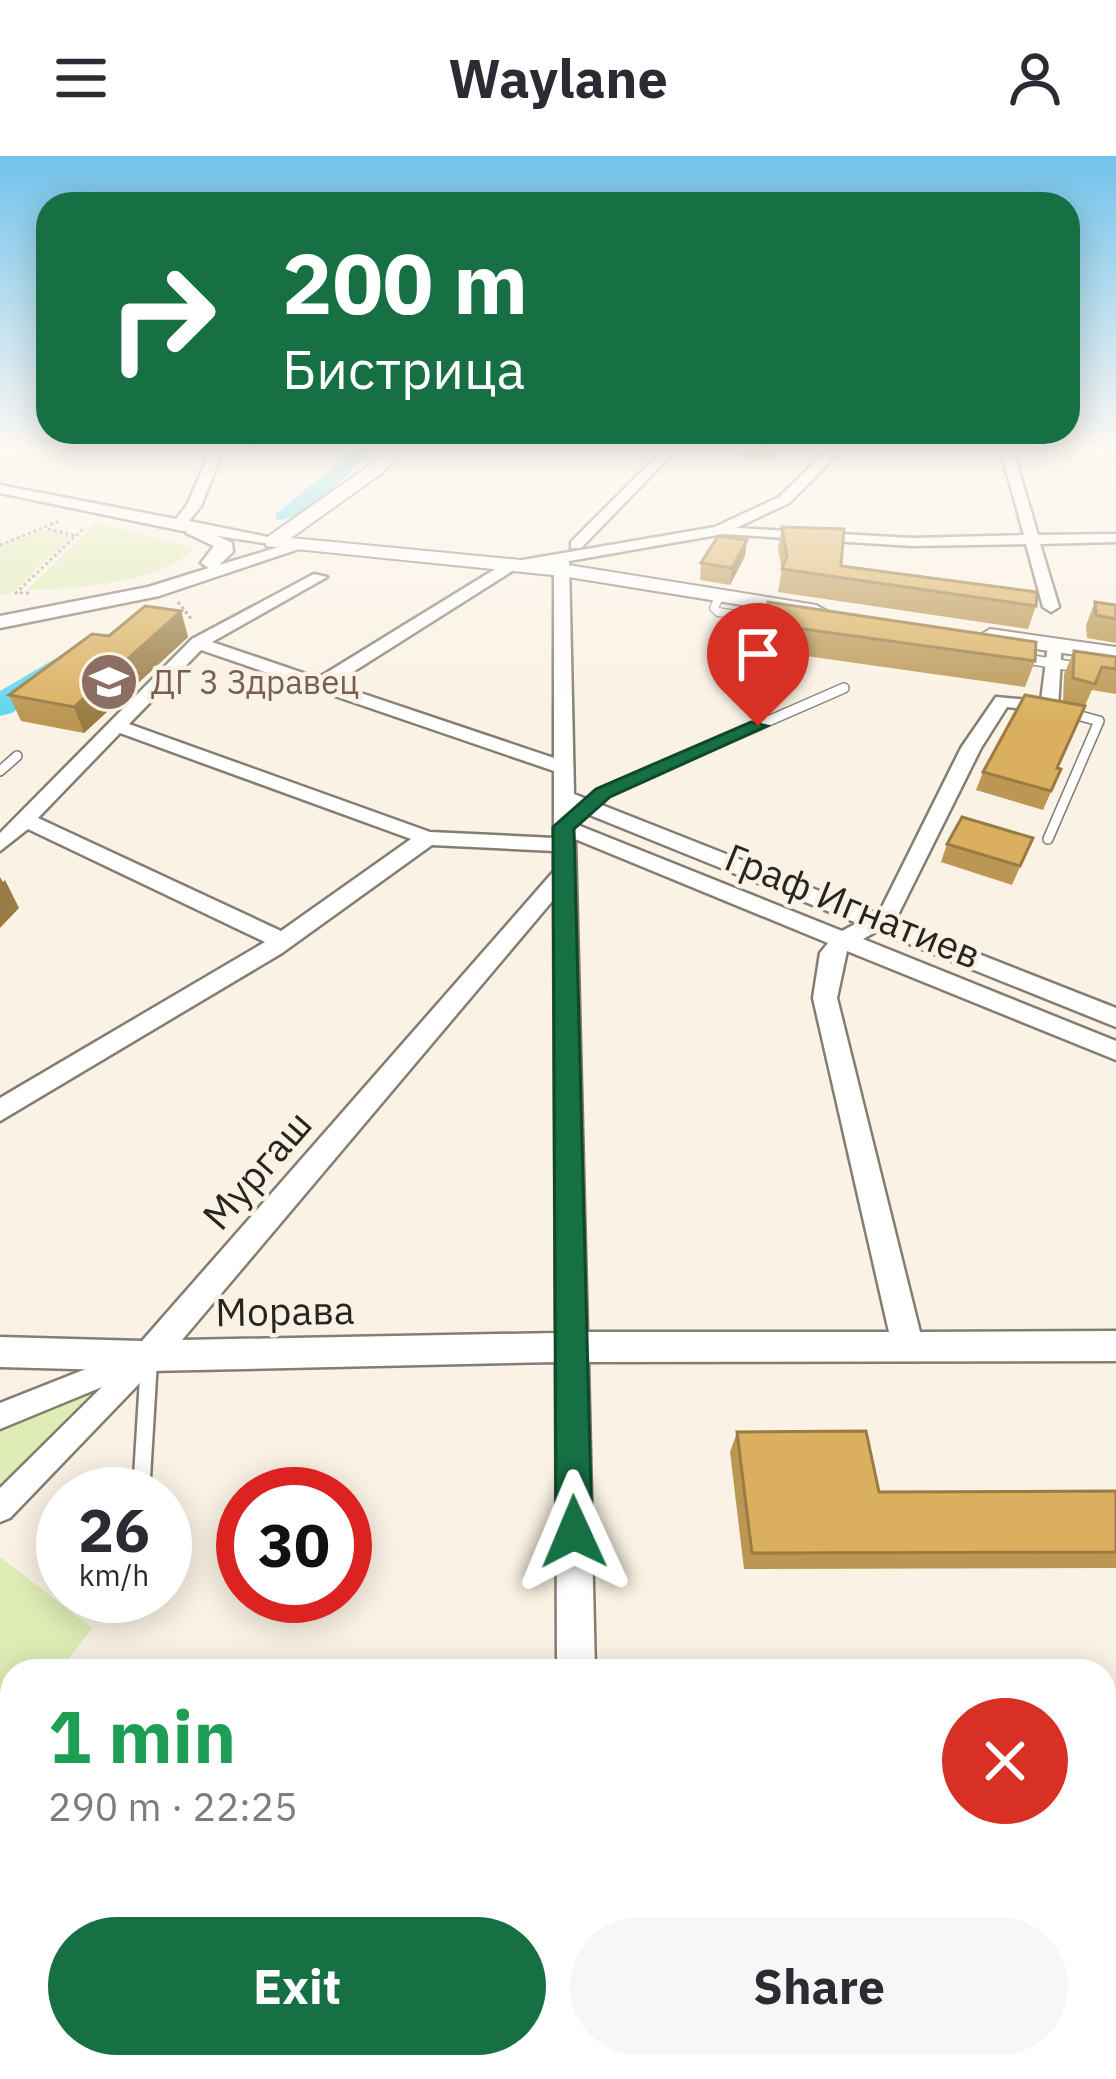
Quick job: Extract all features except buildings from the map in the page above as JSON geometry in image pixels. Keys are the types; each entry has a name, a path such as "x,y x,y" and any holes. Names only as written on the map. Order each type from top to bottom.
{"main road":[{"path":"273,542 279,538"},
{"path":"299,546 310,538"},
{"path":"330,538 375,554"},
{"path":"273,542 510,566 562,564 645,584 832,613"},
{"path":"617,550 610,560 612,566 645,584"},
{"path":"968,633 1056,654 1116,654"}],"street":[{"path":"210,538 223,543 224,552 211,563"},
{"path":"246,538 273,542"},
{"path":"576,1659 562,564 590,538"},
{"path":"579,550 617,550 686,538"},
{"path":"830,538 912,542 1116,538"},
{"path":"1034,538 1051,607"},
{"path":"2,604 143,583 273,542"},
{"path":"0,622 166,589 299,546"},
{"path":"320,684 510,566"},
{"path":"0,845 202,640 319,577"},
{"path":"202,640 563,768"},
{"path":"908,1346 825,998 832,953 844,940 890,914 971,748 1002,700 1049,707 1056,654"},
{"name":"Граф Игнатиев","path":"117,726 427,838 564,849 844,940 1116,1052"},
{"name":"Граф Игнатиев","path":"563,797 1116,1018"},
{"path":"26,820 282,941"},
{"path":"0,1111 282,941 427,838"},
{"name":"Мургаш","path":"0,1508 149,1356 564,849"},
{"name":"Морава","path":"0,1352 149,1356 571,1347 1116,1346"},
{"path":"0,1416 149,1356"}],"lane":[{"path":"719,597 714,608 718,612 785,622"},
{"path":"1011,657 1056,654 1116,673"},
{"path":"564,849 586,807 603,793 844,688"},
{"path":"1048,839 1099,721 1049,707"},
{"path":"0,772 17,756"},
{"path":"143,1467 149,1356"}],"path":[{"path":"2,604 73,538"},
{"path":"166,589 202,640"},
{"path":"16,593 31,593"}],"green space":[{"path":"24,538 69,538 13,592 0,596 0,547"},
{"path":"81,538 154,538 194,548 180,560 139,576 91,586 27,590"},
{"path":"96,1386 110,1386 0,1496 0,1425"},
{"path":"0,1557 36,1585 36,1623 86,1623 92,1628 68,1659 0,1659"}],"waterway":[{"path":"0,706 70,660"}],"place":[{"name":"ДГ 3 Здравец","path":"109,682"}],"route":[{"path":"574,1532 563,827 603,793 758,726"}]}
